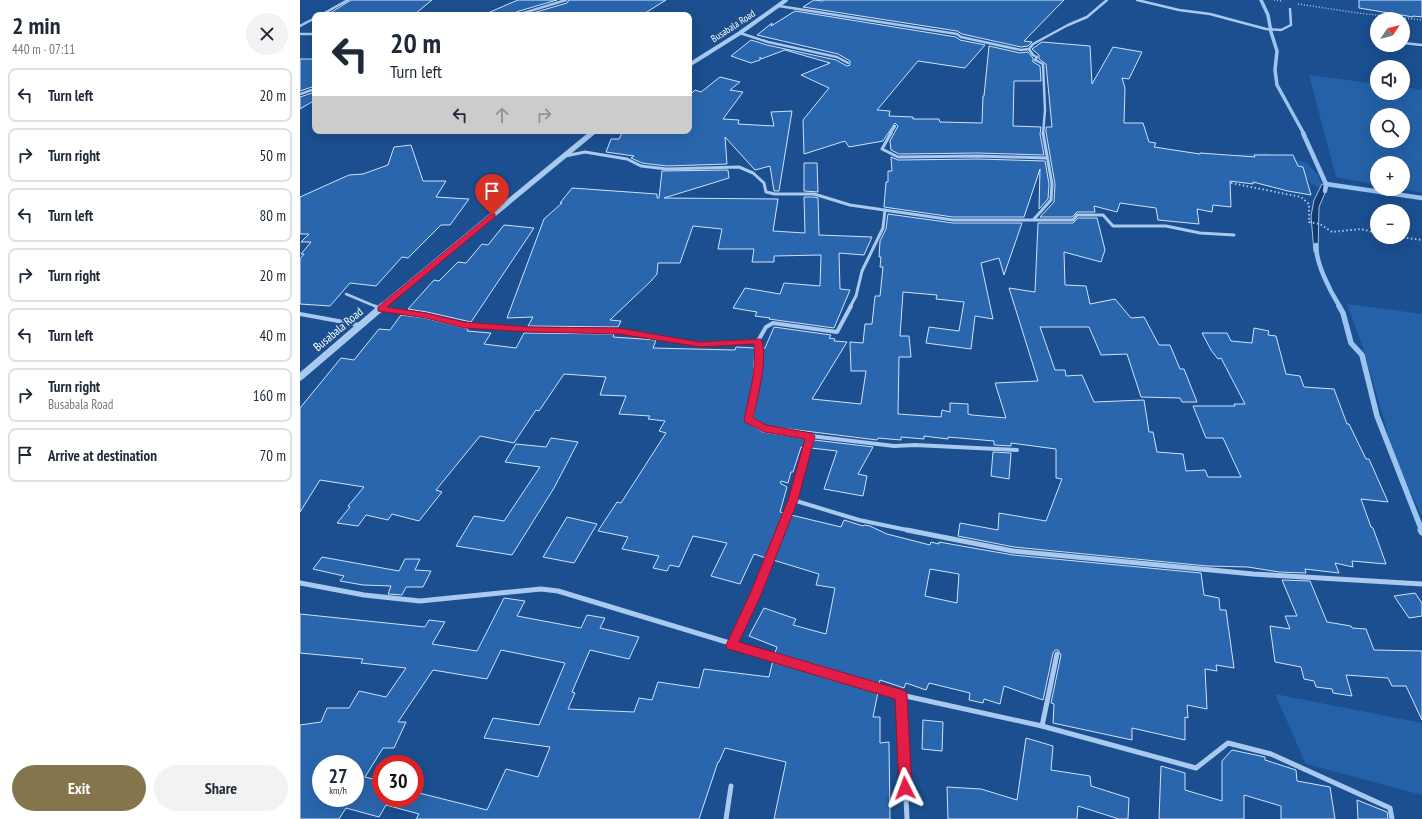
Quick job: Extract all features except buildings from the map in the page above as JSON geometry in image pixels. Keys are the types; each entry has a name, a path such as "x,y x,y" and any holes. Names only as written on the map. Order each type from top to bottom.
{"street":[{"path":"326,12 348,0"},
{"path":"527,12 566,0"},
{"name":"Busabala Road","path":"692,63 740,33 786,0"},
{"path":"779,6 957,34 961,37 1021,50 1029,49 1033,44 1086,17 1107,0"},
{"path":"1137,0 1179,10 1229,18 1274,30 1281,30 1291,25 1290,9"},
{"path":"300,26 312,20"},
{"path":"740,33 768,42 837,57 848,63"},
{"path":"300,34 312,34"},
{"path":"1410,44 1422,45"},
{"path":"1029,49 1033,55 1037,57 1035,60 1043,64 1045,90 1043,134 1052,184 1051,200 1034,219"},
{"path":"300,94 312,90"},
{"path":"895,126 882,149 898,157 978,156 1047,158"},
{"name":"Busabala Road","path":"300,377 426,269 591,134"},
{"path":"565,156 585,152 627,159 641,166 667,169 739,167 753,173 764,184 766,192 775,194 814,194 850,205 953,220 1074,220 1077,215 1103,215 1113,226 1166,226 1200,233 1234,235"},
{"path":"885,210 882,228 873,251 862,271 856,296 837,332 773,323 766,327 758,341 759,354 756,387 749,420 764,429 894,446 915,445 1017,450"},
{"path":"380,309 426,316 464,325 538,330 619,331 700,344 758,341"},
{"path":"300,314 360,325"},
{"path":"732,645 755,595 793,500 811,436"},
{"path":"793,500 859,520 1013,551 1253,574 1422,584"},
{"path":"300,583 364,595 420,601 541,589 558,591 901,695 1042,726 1196,768 1228,743 1271,754 1390,808 1392,819"},
{"path":"1042,726 1057,654"},
{"path":"901,695 907,819"},
{"path":"726,819 731,786"}],"lane":[{"path":"346,294 380,309"}],"path":[{"path":"1274,0 1288,2"},
{"path":"1295,3 1358,13 1422,20"},
{"path":"1231,183 1302,197 1310,204 1309,222 1320,224 1332,232 1361,229 1370,231"},
{"path":"1410,238 1422,240"}],"shaded area":[{"path":"1309,75 1370,83 1370,100 1410,100 1410,88 1422,90 1422,193 1410,191 1410,156 1370,156 1370,184 1336,177"},
{"path":"1266,153 1307,163 1318,175 1322,185 1320,188 1312,184 1308,179 1236,156 1236,154"},
{"path":"1322,184 1327,185 1327,188 1319,207 1318,253 1314,252 1311,216 1314,200"},
{"path":"1347,304 1422,314 1422,516 1396,462 1364,351"},
{"path":"1275,694 1422,723 1422,795 1306,764"}],"waterway":[{"path":"1261,0 1268,15 1271,32 1277,51 1275,70 1277,85 1304,134"},
{"path":"1303,133 1326,184"},
{"path":"1325,191 1326,184"},
{"path":"1326,184 1422,198"},
{"path":"1316,245 1321,269 1340,307"},
{"path":"1339,306 1343,313 1351,343 1362,355 1377,416 1422,531"}],"route":[{"path":"492,215 380,309 426,316 464,325 531,330 591,332 619,331 660,339 700,344 758,341 759,354 756,387 749,420 764,429 811,436 793,500 755,595 732,645 901,695 905,788"}]}
